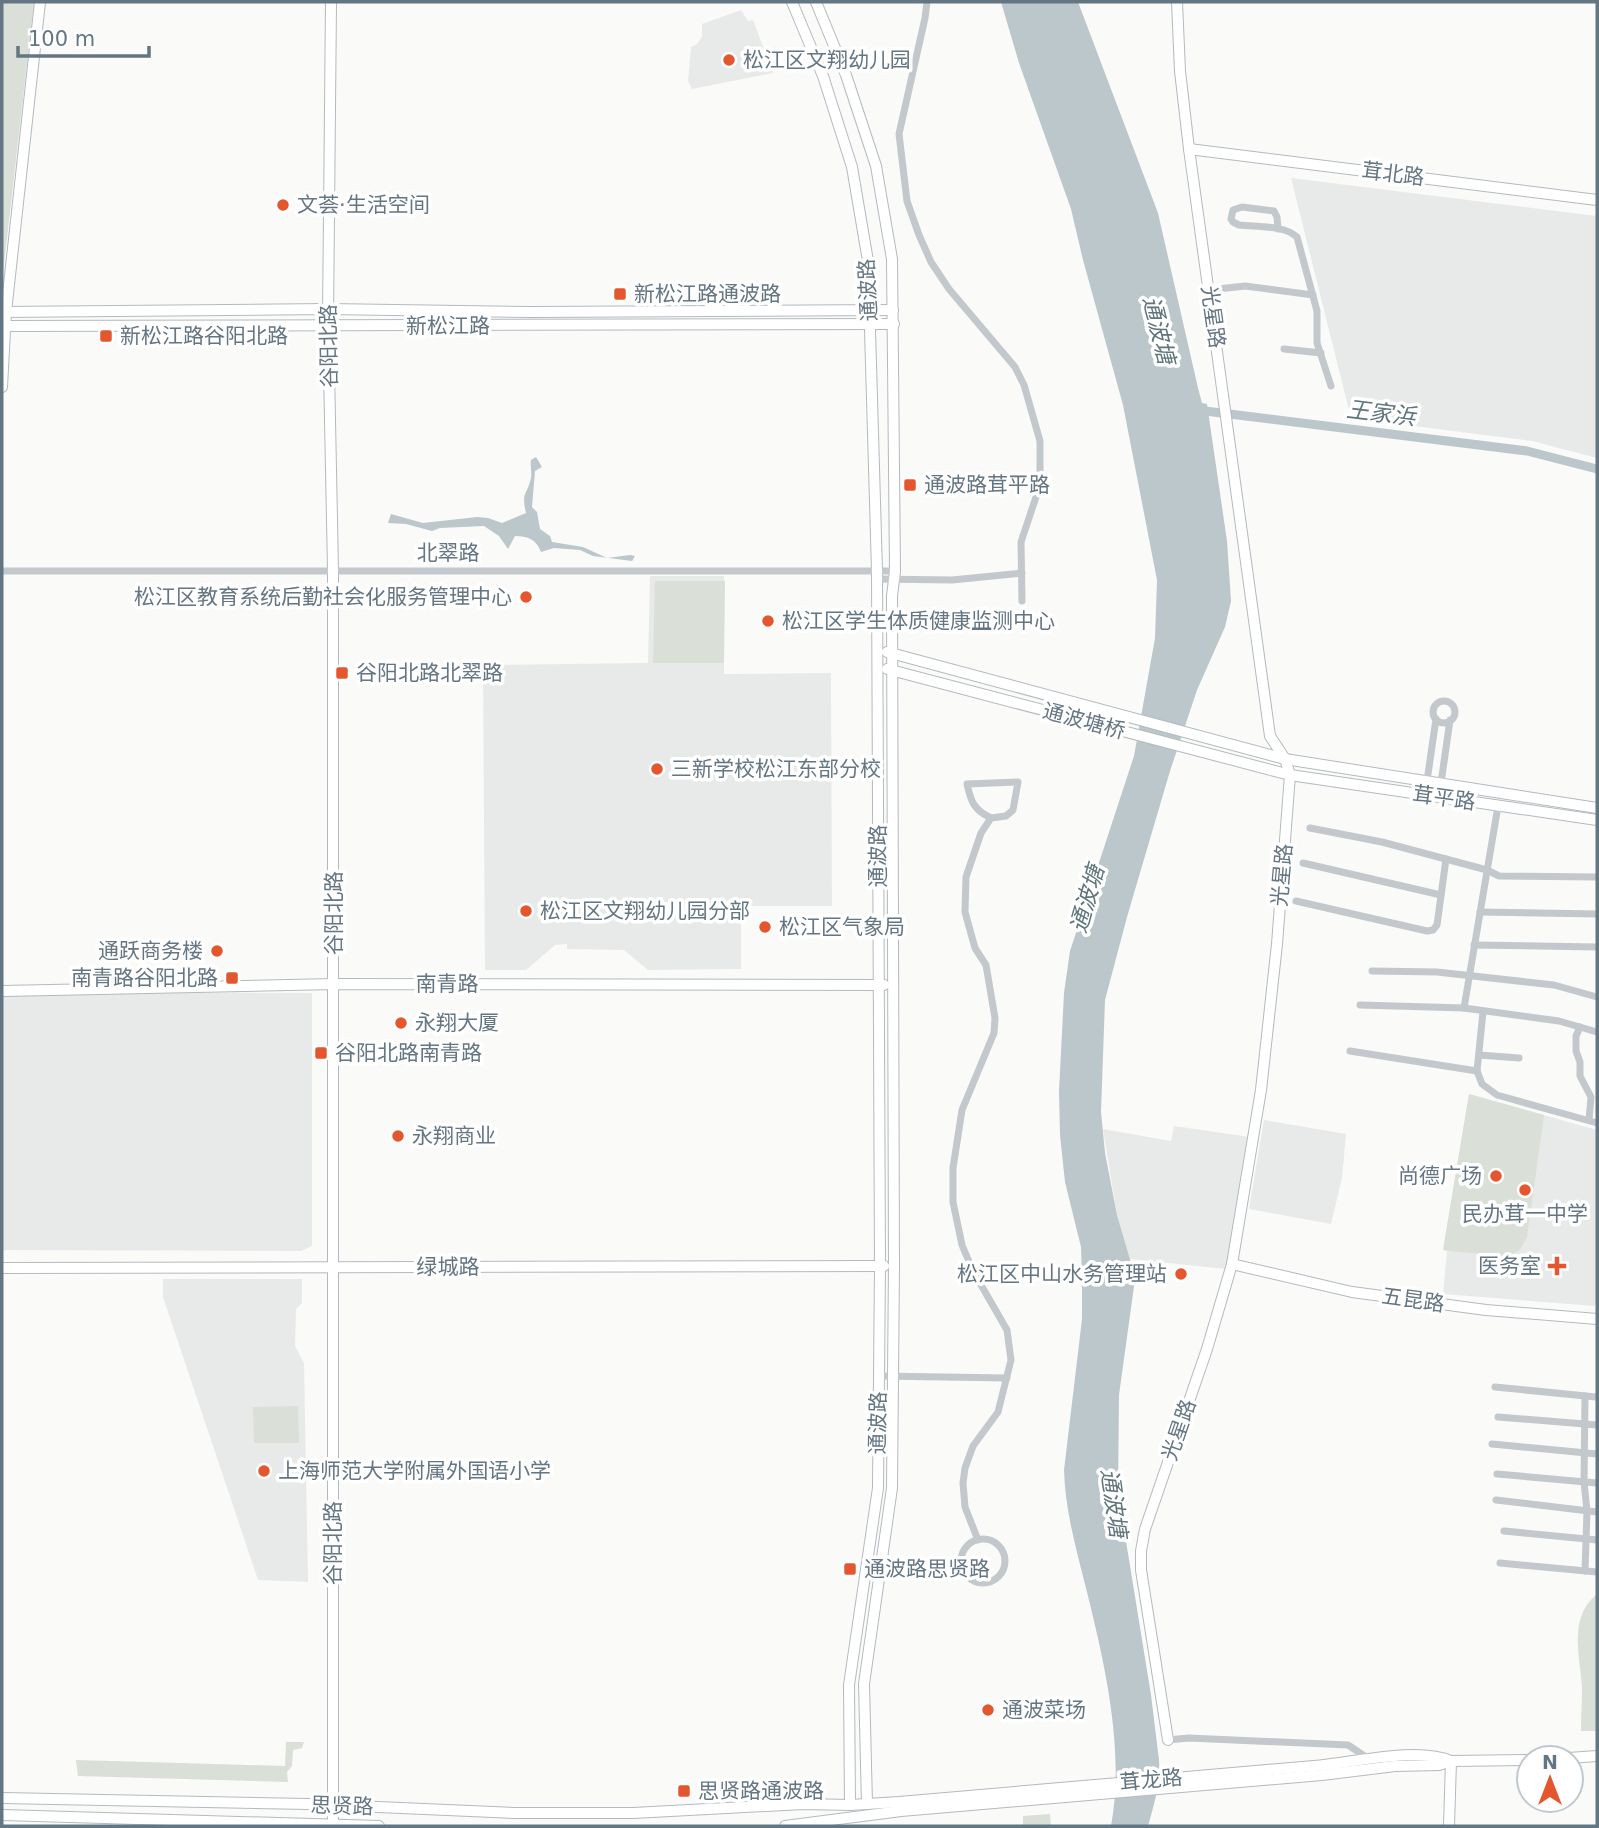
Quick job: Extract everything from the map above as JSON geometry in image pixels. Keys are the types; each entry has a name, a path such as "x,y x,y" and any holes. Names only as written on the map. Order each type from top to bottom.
{"main road":[{"path":"2,387 4,312 40,2"},
{"name":"谷阳北路","path":"331,2 328,326 333,570 333,1826"},
{"name":"通波路","path":"792,2 823,76 852,167 868,261 870,310 877,575 880,1266 878,1488 849,1685 850,1805"},
{"name":"通波路","path":"816,2 846,75 876,166 892,259 894,324 892,1488 864,1684 866,1804"},
{"name":"光星路","path":"1168,1740 1141,1551 1145,1529 1207,1349 1232,1264 1261,1090 1277,944 1290,775 1285,759 1270,736 1189,149 1180,71 1177,2"},
{"name":"茸北路","path":"1189,149 1597,200"},
{"name":"新松江路","path":"4,312 328,309 531,312 893,310"},
{"name":"新松江路","path":"4,326 894,324"},
{"path":"877,649 1285,759 1597,807"},
{"name":"通波塘桥","path":"877,667 1290,775"},
{"name":"茸平路","path":"1290,775 1597,820"},
{"name":"南青路","path":"2,991 334,984 893,985"},
{"name":"五昆路","path":"1232,1264 1352,1292 1486,1310 1597,1319"},
{"name":"绿城路","path":"2,1268 894,1265"},
{"name":"茸龙路","path":"1322,1770 1370,1760 1440,1756 1451,1761"},
{"name":"茸龙路","path":"850,1805 900,1807 1322,1770 1439,1765 1451,1761 1515,1760"},
{"path":"1449,1826 1451,1761"},
{"name":"思贤路","path":"2,1798 333,1806 515,1814 633,1814 803,1804 850,1805"},
{"path":"852,1818 866,1804"},
{"path":"785,1826 852,1818 900,1807"},
{"name":"思贤路","path":"2,1815 379,1826"}],"street":[{"path":"927,2 899,134 907,201 931,262 949,289 1015,367 1024,385 1040,441 1040,478 1021,542 1022,601"},
{"path":"1278,229 1277,217 1273,211 1242,207 1231,213 1231,219 1236,224 1278,229 1297,237 1317,311 1318,343 1331,386"},
{"path":"1209,289 1245,286 1313,295"},
{"path":"1284,349 1321,354"},
{"name":"北翠路","path":"2,571 333,570 894,575 952,580 1022,573"},
{"path":"1427,781 1436,719 1433,712 1435,705 1445,701 1451,704 1454,710 1450,720 1441,783"},
{"path":"1436,719 1445,722 1450,720"},
{"path":"978,1539 965,1507 962,1483 973,1446 998,1412 1011,1360 1007,1330 966,1258 953,1202 953,1168 962,1110 994,1033 995,1018 986,965 975,948 965,912 966,877 981,833 991,818 1006,816 1013,810 1018,782 967,784 971,804 977,811 991,818"},
{"path":"1464,1008 1498,806"},
{"path":"1310,828 1382,842 1487,870 1499,876 1597,877"},
{"path":"1296,901 1427,931 1433,930 1437,925 1446,859"},
{"path":"1303,863 1441,895"},
{"path":"1480,912 1597,914"},
{"path":"1474,945 1597,947"},
{"path":"1372,971 1437,972 1554,985 1597,998"},
{"path":"1360,1005 1464,1008 1559,1021 1597,1032"},
{"path":"1482,1012 1477,1071 1482,1084 1497,1095 1593,1122 1594,1096 1579,1071 1580,1062 1575,1042 1580,1027"},
{"path":"1350,1051 1477,1071"},
{"path":"1479,1055 1519,1058"},
{"path":"879,1376 1007,1378"},
{"path":"1495,1387 1596,1398"},
{"path":"1585,1396 1586,1571"},
{"path":"1498,1417 1597,1425"},
{"path":"1492,1444 1597,1454"},
{"path":"1497,1474 1597,1483"},
{"path":"1496,1500 1597,1512"},
{"path":"1504,1531 1597,1540"},
{"path":"978,1539 993,1541 1003,1551 1005,1558 1002,1572 991,1581 977,1582 971,1579 962,1567 962,1553 978,1539"},
{"path":"1500,1563 1597,1572"},
{"path":"1168,1740 1189,1738 1348,1745 1370,1760"}],"shaded area":[{"path":"2,2 34,2 2,282"},
{"name":"松江区文翔幼儿园","path":"741,10 748,21 753,20 773,73 692,89 688,81 691,47 702,37 702,24"},
{"path":"1291,178 1597,216 1597,458 1532,441 1351,418"},
{"name":"三新学校松江东部分校","path":"650,576 724,576 724,674 831,673 832,906 741,906 741,969 648,970 624,950 567,949 567,944 555,945 526,970 485,970 483,665 648,663"},
{"path":"655,581 725,581 724,663 653,663"},
{"path":"2,992 312,993 312,1246 301,1251 2,1250"},
{"name":"民办茸一中学","path":"1469,1094 1597,1130 1595,1306 1443,1294 1447,1251 1443,1250"},
{"name":"尚德广场","path":"1469,1094 1544,1115 1527,1237 1520,1250 1507,1257 1443,1250"},
{"path":"1264,1120 1346,1134 1342,1178 1331,1224 1249,1209"},
{"path":"1174,1126 1250,1137 1226,1269 1130,1259 1117,1215 1103,1129 1171,1141"},
{"name":"上海师范大学附属外国语小学","path":"163,1279 302,1279 302,1303 296,1309 295,1346 304,1363 308,1582 258,1580 163,1297"},
{"path":"298,1406 299,1443 254,1443 253,1407"},
{"path":"1597,1594 1597,1731 1581,1731 1579,1625 1582,1614"},
{"path":"286,1742 304,1742 302,1748 293,1750 292,1766 287,1772 288,1782 78,1776 76,1760 285,1766"},
{"path":"1050,1814 1051,1826 1023,1826 1023,1816"}],"water":[{"name":"通波塘","path":"1001,2 1078,2 1158,213 1198,388 1202,403 1207,404 1227,541 1231,601 1225,627 1197,690 1170,771 1105,1000 1101,1112 1105,1153 1117,1215 1132,1266 1137,1269 1138,1279 1135,1279 1119,1395 1118,1492 1159,1760 1158,1785 1148,1826 1111,1826 1116,1768 1111,1708 1067,1501 1064,1470 1082,1319 1082,1277 1081,1247 1065,1182 1059,1091 1064,993 1070,951 1134,756 1155,638 1157,580 1123,405 1071,209 1019,63"},
{"path":"536,457 542,467 535,471 532,507 537,512 540,529 550,536 552,542 583,547 606,558 580,550 554,548 541,552 534,541 520,536 515,536 508,549 499,536 484,526 440,528 432,531 406,524 388,523 391,514 423,523 477,517 502,523 526,513 524,497 531,478 531,460"},
{"path":"630,555 635,556 632,561 608,558"}],"waterway":[{"name":"王家浜","path":"1197,410 1527,451 1597,469"}],"place":[{"name":"松江区文翔幼儿园","path":"729,60"},
{"name":"文荟·生活空间","path":"283,205"},
{"name":"新松江路通波路","path":"620,294"},
{"name":"新松江路谷阳北路","path":"106,336"},
{"name":"通波路茸平路","path":"910,485"},
{"name":"松江区教育系统后勤社会化服务管理中心","path":"526,597"},
{"name":"松江区学生体质健康监测中心","path":"768,621"},
{"name":"谷阳北路北翠路","path":"342,673"},
{"name":"三新学校松江东部分校","path":"657,769"},
{"name":"松江区文翔幼儿园分部","path":"526,911"},
{"name":"松江区气象局","path":"765,927"},
{"name":"通跃商务楼","path":"217,951"},
{"name":"南青路谷阳北路","path":"232,978"},
{"name":"永翔大厦","path":"401,1023"},
{"name":"谷阳北路南青路","path":"321,1053"},
{"name":"永翔商业","path":"398,1136"},
{"name":"尚德广场","path":"1496,1176"},
{"name":"民办茸一中学","path":"1525,1190"},
{"name":"医务室","path":"1557,1266"},
{"name":"松江区中山水务管理站","path":"1181,1274"},
{"name":"上海师范大学附属外国语小学","path":"264,1471"},
{"name":"通波路思贤路","path":"850,1569"},
{"name":"通波菜场","path":"988,1710"},
{"name":"思贤路通波路","path":"684,1791"}]}
